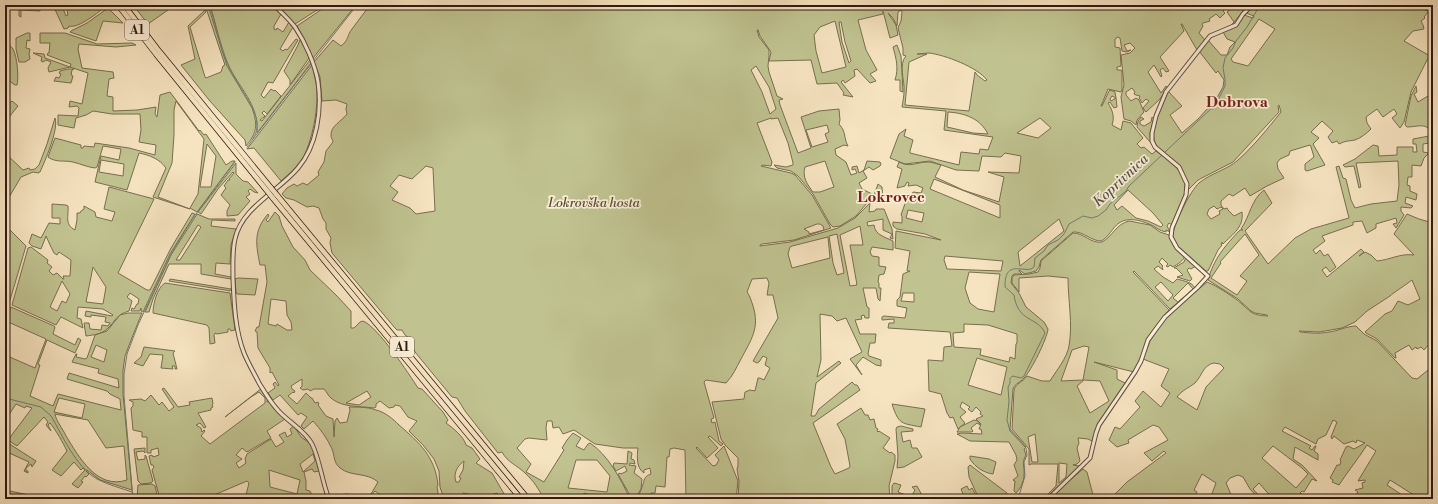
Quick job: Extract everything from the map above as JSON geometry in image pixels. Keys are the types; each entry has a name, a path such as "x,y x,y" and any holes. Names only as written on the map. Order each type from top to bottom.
{"highway":[{"name":"A1","path":"118,5 156,54 270,190"},
{"name":"A1","path":"124,5 274,196 521,499"},
{"name":"A1","path":"274,196 528,499"}],"street":[{"path":"274,5 294,26 308,51 318,81 319,112 310,147 300,165 286,180 247,214 234,240 233,260 237,330 244,353 272,404 305,435 312,445 329,499"},
{"path":"1048,499 1090,458 1099,425 1135,372 1141,361 1148,340 1165,316 1197,288 1208,276 1177,248 1171,237 1172,228 1186,195 1187,184 1179,167 1155,147 1152,141 1152,133 1156,116 1166,92 1210,36 1236,25 1243,14 1252,5"}],"green space":[{"path":"19,5 41,5 40,11 21,10 21,17 19,16"},
{"path":"53,5 62,6 66,16 68,15 66,5 107,5 83,23 69,26 68,28 64,29"},
{"path":"133,5 170,6 168,10 148,24"},
{"path":"208,5 227,66 254,114 256,124 254,133 246,146 245,140 209,100 181,65 195,59 188,26 205,10 206,12 190,27 205,77 206,78 221,72 223,66 225,65 205,6"},
{"path":"210,5 272,5 281,14 274,26 274,29 276,30 277,28 283,32 289,22 293,27 280,49 283,51 285,49 287,50 296,39 298,40 273,83 268,82 261,95 264,98 271,89 274,91 275,90 281,96 267,114 264,111 262,113 265,116 260,120 262,121 310,60 311,63 257,133 255,113 252,105 232,73 225,57"},
{"path":"277,5 300,5 304,9 307,6 305,5 325,5 295,24"},
{"path":"328,5 356,5 313,58 297,26"},
{"name":"Lokrovška hosta","path":"370,5 1108,5 1110,9 1114,7 1113,5 1230,5 1223,11 1225,13 1220,18 1216,14 1209,19 1210,21 1202,24 1203,26 1199,33 1205,40 1197,50 1181,24 1184,31 1160,57 1169,71 1166,72 1163,68 1160,70 1161,77 1154,65 1148,72 1161,93 1166,86 1167,88 1160,99 1146,112 1143,108 1149,101 1146,99 1142,103 1139,98 1140,96 1134,94 1135,92 1132,88 1126,92 1126,95 1131,101 1136,98 1139,100 1144,112 1137,120 1136,125 1131,121 1124,119 1121,97 1124,85 1121,55 1130,53 1135,48 1130,43 1124,45 1127,51 1131,50 1127,52 1122,51 1120,38 1118,37 1115,39 1115,47 1120,48 1121,66 1117,67 1117,70 1121,70 1122,72 1122,90 1121,92 1108,89 1101,106 1110,90 1115,92 1116,98 1117,107 1114,108 1110,102 1108,103 1113,113 1112,125 1121,130 1123,121 1131,123 1143,138 1137,144 1141,148 1144,147 1152,154 1156,151 1173,164 1182,175 1185,188 1184,196 1172,225 1169,223 1167,226 1170,232 1166,230 1166,232 1161,231 1142,221 1126,220 1114,227 1101,241 1097,241 1077,232 1073,232 1041,260 1036,271 1025,274 1019,270 1022,274 1014,274 1012,276 1011,283 1019,293 1026,307 1044,322 1048,329 1042,347 1031,369 1013,389 1010,429 1026,447 1024,449 1026,455 1023,463 1023,480 1021,487 1016,493 1014,491 1015,481 1013,480 1018,476 1014,465 1017,460 1009,442 970,441 957,434 982,434 981,429 979,429 981,424 976,419 983,416 980,414 981,412 976,407 972,412 968,409 970,407 962,402 960,407 966,412 960,417 965,423 958,429 953,417 950,418 947,413 941,394 929,391 928,360 943,361 944,347 952,346 950,332 888,328 889,323 894,323 894,319 882,320 882,317 884,316 905,318 907,308 897,306 897,300 900,297 903,274 910,271 907,271 910,251 895,248 896,231 941,240 925,234 897,229 893,226 893,222 902,223 901,215 907,198 910,199 913,192 921,193 923,188 916,185 908,186 909,183 907,182 905,186 897,188 902,169 897,167 899,162 907,165 930,162 941,165 935,177 963,190 999,202 1004,177 988,172 1019,173 1021,156 1005,153 1001,157 982,156 979,171 956,170 930,161 905,164 890,158 899,134 906,129 904,136 913,140 910,153 959,165 961,152 979,154 980,149 988,150 993,137 944,130 946,111 902,107 904,87 902,63 906,56 903,55 903,48 898,28 901,21 901,10 898,12 897,26 893,18 888,13 896,25 898,35 890,38 883,11 883,14 858,20 866,50 877,70 870,74 876,81 870,83 857,69 854,70 855,76 845,83 843,80 841,82 853,97 843,95 844,93 837,83 817,84 811,60 769,61 771,52 757,30 759,37 769,50 768,66 769,72 777,96 783,99 779,100 780,105 798,153 811,148 801,117 819,111 839,109 839,124 843,130 848,146 844,145 835,149 836,155 846,162 851,175 857,173 855,169 852,170 852,167 857,166 859,173 864,170 867,161 880,162 881,164 873,170 869,167 863,171 867,178 859,183 862,189 874,195 878,184 882,187 883,201 875,200 867,203 856,216 840,226 833,227 813,194 798,176 791,171 777,168 774,165 786,167 793,165 788,143 778,118 771,118 757,123 772,162 771,166 761,166 795,175 812,195 831,228 794,240 762,244 760,246 790,242 838,228 855,218 870,203 869,212 875,211 876,209 884,209 892,229 893,239 890,238 892,234 883,230 883,219 867,222 868,226 874,225 878,233 893,241 893,250 872,247 870,252 872,256 879,257 879,266 886,267 884,274 879,275 878,282 879,288 881,288 880,301 878,299 876,288 863,288 867,307 869,308 869,318 865,318 864,315 861,316 862,319 855,320 860,334 876,334 875,343 870,343 868,354 869,356 881,360 881,366 876,365 863,357 856,365 862,375 850,359 862,352 846,318 837,321 832,316 820,314 821,360 817,377 839,361 841,363 816,383 811,416 815,416 819,409 852,382 857,385 860,390 813,423 835,474 849,468 850,466 845,439 837,424 861,408 865,415 868,415 870,420 874,419 876,428 878,429 877,431 890,438 883,448 895,455 889,486 890,499 738,499 739,481 737,469 738,458 721,439 712,402 744,399 745,392 750,390 755,391 758,378 764,380 770,368 765,365 767,358 763,356 757,363 753,361 778,318 773,295 767,295 769,283 767,278 752,279 747,292 755,314 755,327 751,340 733,375 726,383 706,380 704,382 714,418 711,419 712,423 715,422 719,441 723,444 721,446 710,436 708,437 718,448 707,458 697,447 696,448 713,466 716,465 719,460 715,455 724,446 738,481 736,499 686,499 685,450 674,448 670,449 669,457 667,457 665,487 656,486 655,493 651,493 651,499 639,499 638,497 645,479 651,474 650,468 644,470 644,473 638,465 638,448 623,448 595,444 574,430 563,434 559,427 553,428 552,421 547,421 547,440 525,439 517,448 531,464 526,472 544,482 564,450 562,448 573,433 581,438 576,446 584,450 590,443 603,454 618,476 630,499 590,499 591,495 584,493 583,498 587,499 544,499 536,486 522,470 507,459 502,452 498,453 465,411 457,398 452,397 415,352 409,338 402,330 397,330 395,328 332,253 330,243 331,238 326,229 326,223 319,208 313,206 307,207 294,200 286,198 282,194 287,188 294,184 297,186 303,183 307,185 319,175 318,172 324,162 326,151 333,142 331,136 332,129 347,114 347,104 336,100 322,101 320,77 314,62 333,40 341,46 344,44 350,31","holes":["835,21 846,67 822,73 816,51 814,35 820,27","839,22 841,22 851,61 849,63 842,42","929,53 952,59 968,66 987,80 985,81 975,72 969,111 905,105 909,62 927,54 917,54","756,66 769,87 776,109 770,114 762,92 751,70","1112,96 1116,98 1111,101 1110,99","948,112 971,117 985,129 988,134 973,133 947,127","1040,118 1051,128 1038,138 1017,133","827,125 829,132 825,134 828,142 812,147 806,130","825,161 834,187 820,192 813,192 805,177 805,167","426,166 433,168 435,211 416,214 410,208 392,200 398,192 390,186 399,175 412,179","934,179 1000,205 1000,218 930,189","1128,190 1153,213 1163,225 1161,227 1148,221 1136,218 1122,206 1117,210 1114,205","908,210 924,213 922,222 906,218","1059,219 1064,231 1020,266 1018,252","820,224 823,226 824,230 809,234 809,232 804,229","860,226 863,245 850,245 857,285 850,286 840,235","837,234 844,273 837,275 833,263 829,236","828,237 830,258 792,268 788,254 790,247","945,256 1003,261 1001,271 947,269 944,260","969,272 1000,274 994,312 978,309 970,303 965,288","903,293 914,293 914,302 901,301","964,324 988,325 1017,334 1015,359 1010,357 1009,362 980,355 981,349 954,347 953,333 964,332","977,358 1007,367 1001,395 968,385","576,460 597,460 610,476 607,492 568,488"]},
{"path":"1230,5 1247,6 1231,26 1234,22 1227,12 1232,8"},
{"path":"1254,5 1285,5 1295,8 1317,9 1320,5 1432,5 1430,6 1433,8 1433,11 1425,10 1429,11 1424,17 1425,18 1421,21 1424,29 1413,31 1404,41 1430,56 1411,92 1404,122 1400,128 1392,118 1397,114 1394,109 1383,117 1377,109 1366,117 1367,123 1371,129 1369,131 1355,140 1339,144 1337,141 1332,143 1328,137 1333,131 1322,121 1311,132 1319,138 1313,144 1325,165 1307,171 1305,170 1305,164 1314,157 1310,145 1290,151 1289,155 1280,159 1277,163 1278,169 1284,178 1250,196 1245,188 1233,196 1229,194 1221,201 1221,205 1224,209 1227,208 1234,216 1242,212 1241,222 1240,226 1234,233 1223,244 1222,242 1222,245 1208,271 1206,271 1178,246 1173,237 1179,217 1191,193 1199,183 1234,163 1244,155 1281,112 1279,105 1279,112 1233,162 1198,180 1188,190 1185,176 1180,167 1176,162 1163,153 1155,143 1154,128 1162,102 1168,91 1182,106 1170,115 1182,133 1208,108 1213,109 1216,107 1215,101 1223,87 1224,80 1218,71 1216,73 1199,51 1208,40 1221,55 1227,55 1230,47 1235,42 1227,39 1223,32 1235,26 1244,15 1253,18 1254,16 1246,13","holes":["1259,19 1275,29 1248,66 1233,62 1231,59","1214,206 1217,209 1221,207 1223,209 1219,211 1220,214 1211,219 1207,214 1209,209"]},
{"path":"108,8 123,23 103,21 96,41 70,32 87,23"},
{"path":"30,33 30,41 27,40 26,48 30,49 30,59 25,62 19,62 16,49 16,38"},
{"path":"40,33 65,33 97,44 132,43 136,45 116,47 79,44 78,49 82,68 113,72 114,78 109,79 107,96 113,97 113,111 137,110 156,107 155,114 157,117 160,95 170,92 199,131 200,130 204,135 206,134 226,165 232,161 235,161 197,212 190,208 198,194 204,139 176,101 174,110 172,163 158,197 190,209 153,197 166,168 161,162 150,156 139,153 127,190 95,182 101,156 119,160 121,149 103,146 97,167 95,168 73,162 57,161 48,157 55,138 81,145 81,148 84,146 94,147 95,143 129,148 155,155 156,145 139,142 141,130 140,114 112,114 93,111 76,118 74,128 58,125 58,115 78,116 79,108 77,106 69,107 70,101 82,104 88,73 70,67 71,64 47,55 49,53 50,43 40,43","holes":["207,144 216,156 211,187 200,187","101,160 124,164 123,176 99,172"]},
{"path":"300,40 302,41 309,58 290,85 290,80 284,71"},
{"path":"5,42 13,49 16,56 18,72 17,85 5,78"},
{"path":"897,45 901,56 903,92 900,91 900,80 895,80 897,67 893,47"},
{"path":"33,53 44,54 45,58 70,67 49,72 48,68 51,62 46,60 43,62 41,61 42,57"},
{"path":"312,65 316,83 317,102 312,134 309,145 301,161 281,181 254,148 247,149"},
{"path":"74,69 72,70 71,75 73,76 71,83 54,81 56,77 59,78 61,74 59,73 60,71"},
{"path":"1416,86 1417,92 1414,94 1418,102 1433,93 1433,136 1428,128 1422,126 1407,127 1405,125 1411,96"},
{"path":"12,101 18,106 5,122 5,107"},
{"path":"1141,117 1144,119 1140,121 1140,124 1144,126 1151,122 1152,117 1154,119 1150,133 1151,143 1137,127 1138,121"},
{"path":"55,118 55,130 40,172 33,172 21,177 5,204 5,153 23,170 29,168 30,170 35,169 39,165"},
{"path":"1429,136 1430,143 1423,144 1423,152 1429,153 1424,158 1421,166 1412,165 1412,177 1408,177 1407,185 1410,186 1410,191 1417,194 1416,200 1406,197 1405,203 1413,206 1411,208 1401,207 1401,211 1404,215 1396,228 1393,224 1397,223 1396,218 1376,224 1376,228 1367,233 1362,221 1353,222 1353,225 1322,236 1325,241 1313,250 1316,254 1320,250 1324,256 1328,254 1336,267 1330,272 1326,267 1322,270 1327,277 1361,249 1364,252 1359,256 1365,252 1377,261 1404,255 1414,255 1394,234 1407,214 1433,223 1433,351 1430,348 1432,346 1429,344 1424,350 1421,347 1417,349 1416,347 1412,350 1409,345 1395,353 1395,358 1377,339 1365,332 1385,314 1392,311 1398,301 1408,305 1420,299 1412,280 1367,311 1355,322 1342,328 1319,332 1299,331 1307,333 1322,333 1356,326 1364,334 1377,341 1412,378 1417,379 1433,366 1433,499 1416,499 1417,497 1390,480 1387,485 1408,499 1354,499 1358,492 1355,490 1363,488 1362,483 1365,482 1365,480 1358,481 1376,451 1367,445 1339,485 1332,482 1333,480 1330,478 1337,465 1340,465 1340,460 1346,447 1348,446 1354,449 1365,443 1357,440 1356,443 1353,441 1344,444 1334,436 1332,439 1331,437 1337,422 1333,420 1326,435 1318,439 1316,444 1285,427 1282,431 1311,446 1309,448 1312,450 1316,446 1314,451 1318,454 1318,460 1295,447 1293,459 1302,465 1317,481 1312,479 1304,492 1302,491 1300,493 1302,494 1299,499 1273,499 1259,483 1253,489 1262,499 1259,499 1250,489 1243,477 1238,475 1230,478 1226,483 1233,499 1210,499 1216,483 1202,474 1194,490 1197,492 1194,499 1110,499 1127,482 1166,453 1164,451 1152,461 1144,453 1168,440 1159,427 1153,425 1128,440 1129,443 1117,447 1109,440 1115,427 1120,429 1140,407 1135,401 1143,391 1161,407 1170,393 1161,386 1169,369 1143,359 1150,341 1166,317 1207,282 1239,301 1253,313 1268,316 1251,311 1238,299 1208,280 1213,265 1221,253 1240,230 1243,230 1241,229 1256,198 1264,190 1272,203 1245,231 1268,264 1295,238 1311,229 1349,218 1336,167 1339,166 1343,178 1346,179 1351,200 1355,208 1371,204 1397,201 1399,185 1398,161 1356,163 1361,187 1359,188 1354,166 1345,167 1343,165 1355,159 1373,145 1378,146 1379,156 1397,155 1397,147 1413,147 1413,152 1417,152 1416,144 1413,144 1413,139","holes":["1245,234 1259,255 1240,276 1247,281 1237,295 1211,278 1221,263 1220,262","1210,364 1220,364 1224,368 1206,387 1197,410 1177,397 1195,383 1205,368","1273,446 1308,474 1296,488 1262,458"]},
{"path":"236,163 236,174 243,181 248,182 258,193 250,189 248,191 250,194 246,197 250,201 238,215 227,216 227,211 230,205 221,195 226,188 224,186 228,180 230,180 229,179 234,173 233,172 218,189 201,214 198,212"},
{"path":"109,187 154,199 118,273 147,290 150,290 171,248 192,213 195,214 170,254 143,312 141,311 141,308 140,311 131,311 132,308 134,309 138,304 139,299 130,293 127,297 132,301 129,311 118,316 105,331 86,336 84,323 89,323 90,329 101,330 102,325 108,326 110,323 105,322 106,317 91,315 91,317 85,316 86,311 113,315 103,309 78,307 77,318 81,319 83,328 61,317 56,325 12,305 28,248 31,247 48,260 47,263 52,267 49,271 53,275 57,273 63,279 63,276 70,276 71,260 59,252 57,255 54,253 46,236 41,249 32,246 29,243 32,234 41,238 49,223 60,224 60,218 52,218 52,204 68,206 68,222 69,225 75,230 77,213 80,213 84,209 84,206 95,212 96,217 112,221 115,212 104,209","holes":["93,267 106,287 103,304 86,302","62,281 70,294 66,303 62,301 57,311 50,307"]},
{"path":"275,212 279,216 282,226 293,247 305,260 310,270 351,311 351,328 354,328 363,321 377,332 408,372 418,388 422,389 443,412 448,420 446,423 461,436 466,445 472,448 480,459 476,463 492,473 507,499 500,499 497,493 491,495 492,499 469,499 469,494 463,493 462,499 444,499 440,487 439,471 434,459 409,431 417,421 408,417 400,406 395,405 394,407 389,408 380,401 374,408 341,404 331,398 324,389 314,389 310,391 308,389 303,390 300,388 302,386 302,379 291,386 295,391 288,396 297,404 306,393 315,403 318,402 318,405 326,416 333,419 334,437 335,421 337,418 340,423 347,422 350,410 349,407 373,409 386,414 414,438 430,458 434,466 439,499 433,499 427,496 425,499 416,499 415,497 408,499 386,499 375,491 368,499 333,499 333,496 336,494 347,494 366,498 371,494 378,482 369,477 349,473 340,468 335,461 328,441 313,421 304,429 301,426 307,417 301,413 298,415 280,395 273,400 268,393 275,388 273,384 275,382 278,386 279,385 272,372 270,373 270,368 258,348 257,332 255,331 257,327 259,327 267,282 265,265 260,265 257,251 257,238 260,226 268,214 269,216 266,220 268,222","holes":["271,299 286,301 287,315 291,322 292,330 287,330 277,324 276,326 268,324","367,391 371,397 359,405 346,403","464,461 463,470 459,477 461,478 459,482 456,482 455,473"]},
{"path":"197,214 209,219 235,219 235,221 212,220 211,226 236,229 231,245 230,264 216,263 215,274 231,277 231,279 201,274 201,264 169,264 153,299 149,312 145,312 171,255","holes":["198,225 201,227 180,260 176,260"]},
{"path":"1129,221 1150,225 1160,232 1169,235 1174,246 1185,256 1182,261 1173,267 1170,265 1168,267 1166,266 1168,264 1162,258 1159,262 1163,266 1163,270 1158,266 1154,269 1173,283 1177,279 1190,283 1195,288 1170,309 1134,271 1133,272 1169,310 1151,334 1134,372 1094,362 1117,370 1117,379 1127,384 1098,424 1092,441 1078,438 1079,443 1077,448 1080,461 1073,465 1079,466 1079,468 1045,497 1056,486 1058,464 1029,465 1029,449 1012,429 1014,390 1016,386 1027,376 1042,381 1050,381 1068,351 1071,329 1068,278 1048,276 1019,278 1019,292 1012,283 1012,278 1014,275 1038,272 1041,261 1073,233 1077,233 1094,241 1102,242 1118,227","holes":["1161,282 1173,295 1168,301 1155,287","1188,283 1193,289 1178,302 1173,298","1084,346 1089,347 1083,380 1061,381 1072,350","1084,380 1100,381 1109,401 1090,413 1077,386","1035,434 1038,462 1032,462 1028,437","1059,463 1067,464 1066,477 1059,483"]},
{"path":"5,225 26,246 5,317"},
{"path":"1186,257 1196,266 1187,270 1192,279 1190,281 1177,277 1183,275 1176,268 1174,268 1184,262"},
{"path":"170,279 231,289 230,291 169,281"},
{"path":"235,279 258,279 255,295 237,294"},
{"path":"165,283 230,293 235,330 231,331 228,329 228,332 215,333 215,343 210,344 209,328 207,325 153,313 156,296 162,285"},
{"path":"11,307 54,326 53,334 75,345 78,338 81,340 75,353 47,340 38,364 40,365 30,396 53,406 58,394 121,410 120,399 107,391 67,379 69,373 119,388 118,379 98,373 99,369 72,362 76,354 76,357 87,358 95,335 107,331 120,315 128,313 142,313 125,356 123,370 123,394 132,490 100,480 87,470 86,471 89,474 81,481 83,482 78,488 72,484 85,470 83,468 81,470 74,462 61,476 52,470 67,451 50,423 48,425 51,431 46,425 48,422 44,417 17,446 8,440 32,408 26,406 25,408 16,404 5,421 5,355 35,368 46,339 6,321","holes":["96,345 107,350 104,362 91,357","59,398 85,404 82,418 54,412","55,414 88,420 106,448 124,446 127,480 116,482 107,480 90,470 66,436"]},
{"path":"144,347 175,351 173,353 177,369 175,369 175,366 172,366 173,369 161,368 163,355 150,354 143,366 134,363 141,357"},
{"path":"164,388 178,407 190,405 189,402 212,398 213,407 211,410 198,413 206,427 204,428 200,423 196,425 201,428 202,432 204,430 205,431 201,436 210,444 265,403 265,398 259,392 225,417 262,388 268,399 267,402 269,401 285,419 267,431 271,438 247,452 242,448 236,455 242,459 236,463 239,468 246,463 245,459 247,454 271,439 276,447 284,442 279,435 285,432 287,437 292,434 290,429 294,426 301,437 311,444 319,471 314,472 312,469 304,472 306,490 310,491 313,498 325,494 326,499 245,499 249,483 247,481 214,495 214,497 211,495 202,499 160,499 152,470 154,467 151,465 149,456 152,455 153,457 159,455 158,448 151,450 151,453 147,453 147,437 142,437 142,432 133,430 131,408 133,406 133,402 129,400 141,399 145,401 151,395 159,405 162,402 169,411 174,407 162,389","holes":["313,454 315,461 303,472 300,464","269,470 300,480 297,494 270,487"]},
{"path":"892,404 925,409 921,427 902,422 897,416"},
{"path":"974,420 978,421 980,425 977,423 971,428 973,431 972,432 957,432 960,427"},
{"path":"901,426 913,429 913,431 901,432 903,442 910,440 912,448 917,448 922,457 904,467 897,468 898,456 896,429 897,427"},
{"path":"8,443 36,461 32,467 31,464 26,468 28,473 24,471 29,462 7,452 5,456 5,449"},
{"path":"145,448 145,453 143,451 136,452 138,460 145,459 145,455 146,456 153,481 151,483 141,484 138,481 134,449"},
{"path":"628,451 632,453 631,459 634,460 635,464 630,463 629,465 636,466 634,473 642,479 641,489 635,499 632,499 618,474 627,471 625,466 616,471 613,466 614,463 627,464"},
{"path":"970,456 989,459 996,462 993,474 983,471 977,467 970,459"},
{"path":"970,465 1007,493 1005,499 979,499 969,477 968,467"},
{"path":"1083,469 1087,472 1094,499 1050,499 1056,492"},
{"path":"894,483 901,485 898,492 911,497 915,490 912,487 917,486 924,499 892,499 892,486"},
{"path":"152,484 155,486 158,499 137,499 138,485"},
{"path":"967,486 969,490 972,488 978,499 965,499 961,489"},
{"path":"5,490 48,499 5,499"}],"waterway":[{"path":"209,5 226,61 248,100 257,122 256,132 247,147"},
{"path":"313,61 357,5"},
{"name":"Koprivnica","path":"1018,499 1025,476 1024,462 1027,455 1026,448 1010,431 1007,420 1009,402 1008,387 1010,379 1013,376 1021,378 1024,376 1045,333 1042,328 1023,315 1019,310 1014,295 1005,287 1006,276 1013,269 1031,269 1034,267 1035,258 1044,251 1048,245 1058,240 1064,234 1069,224 1083,216 1092,218 1098,216 1106,210 1110,204 1126,191 1129,186 1216,104 1225,86 1223,68 1225,58 1247,27 1260,5"},
{"path":"253,139 311,64"},
{"path":"133,499 124,396 124,374 127,354 138,325 172,252 193,218 235,162"},
{"path":"5,398 41,407 51,416 70,450 89,473 97,479 110,485 132,492"}],"district":[{"name":"Dobrova","path":"1237,102"},
{"name":"Lokrovec","path":"891,197"}]}
